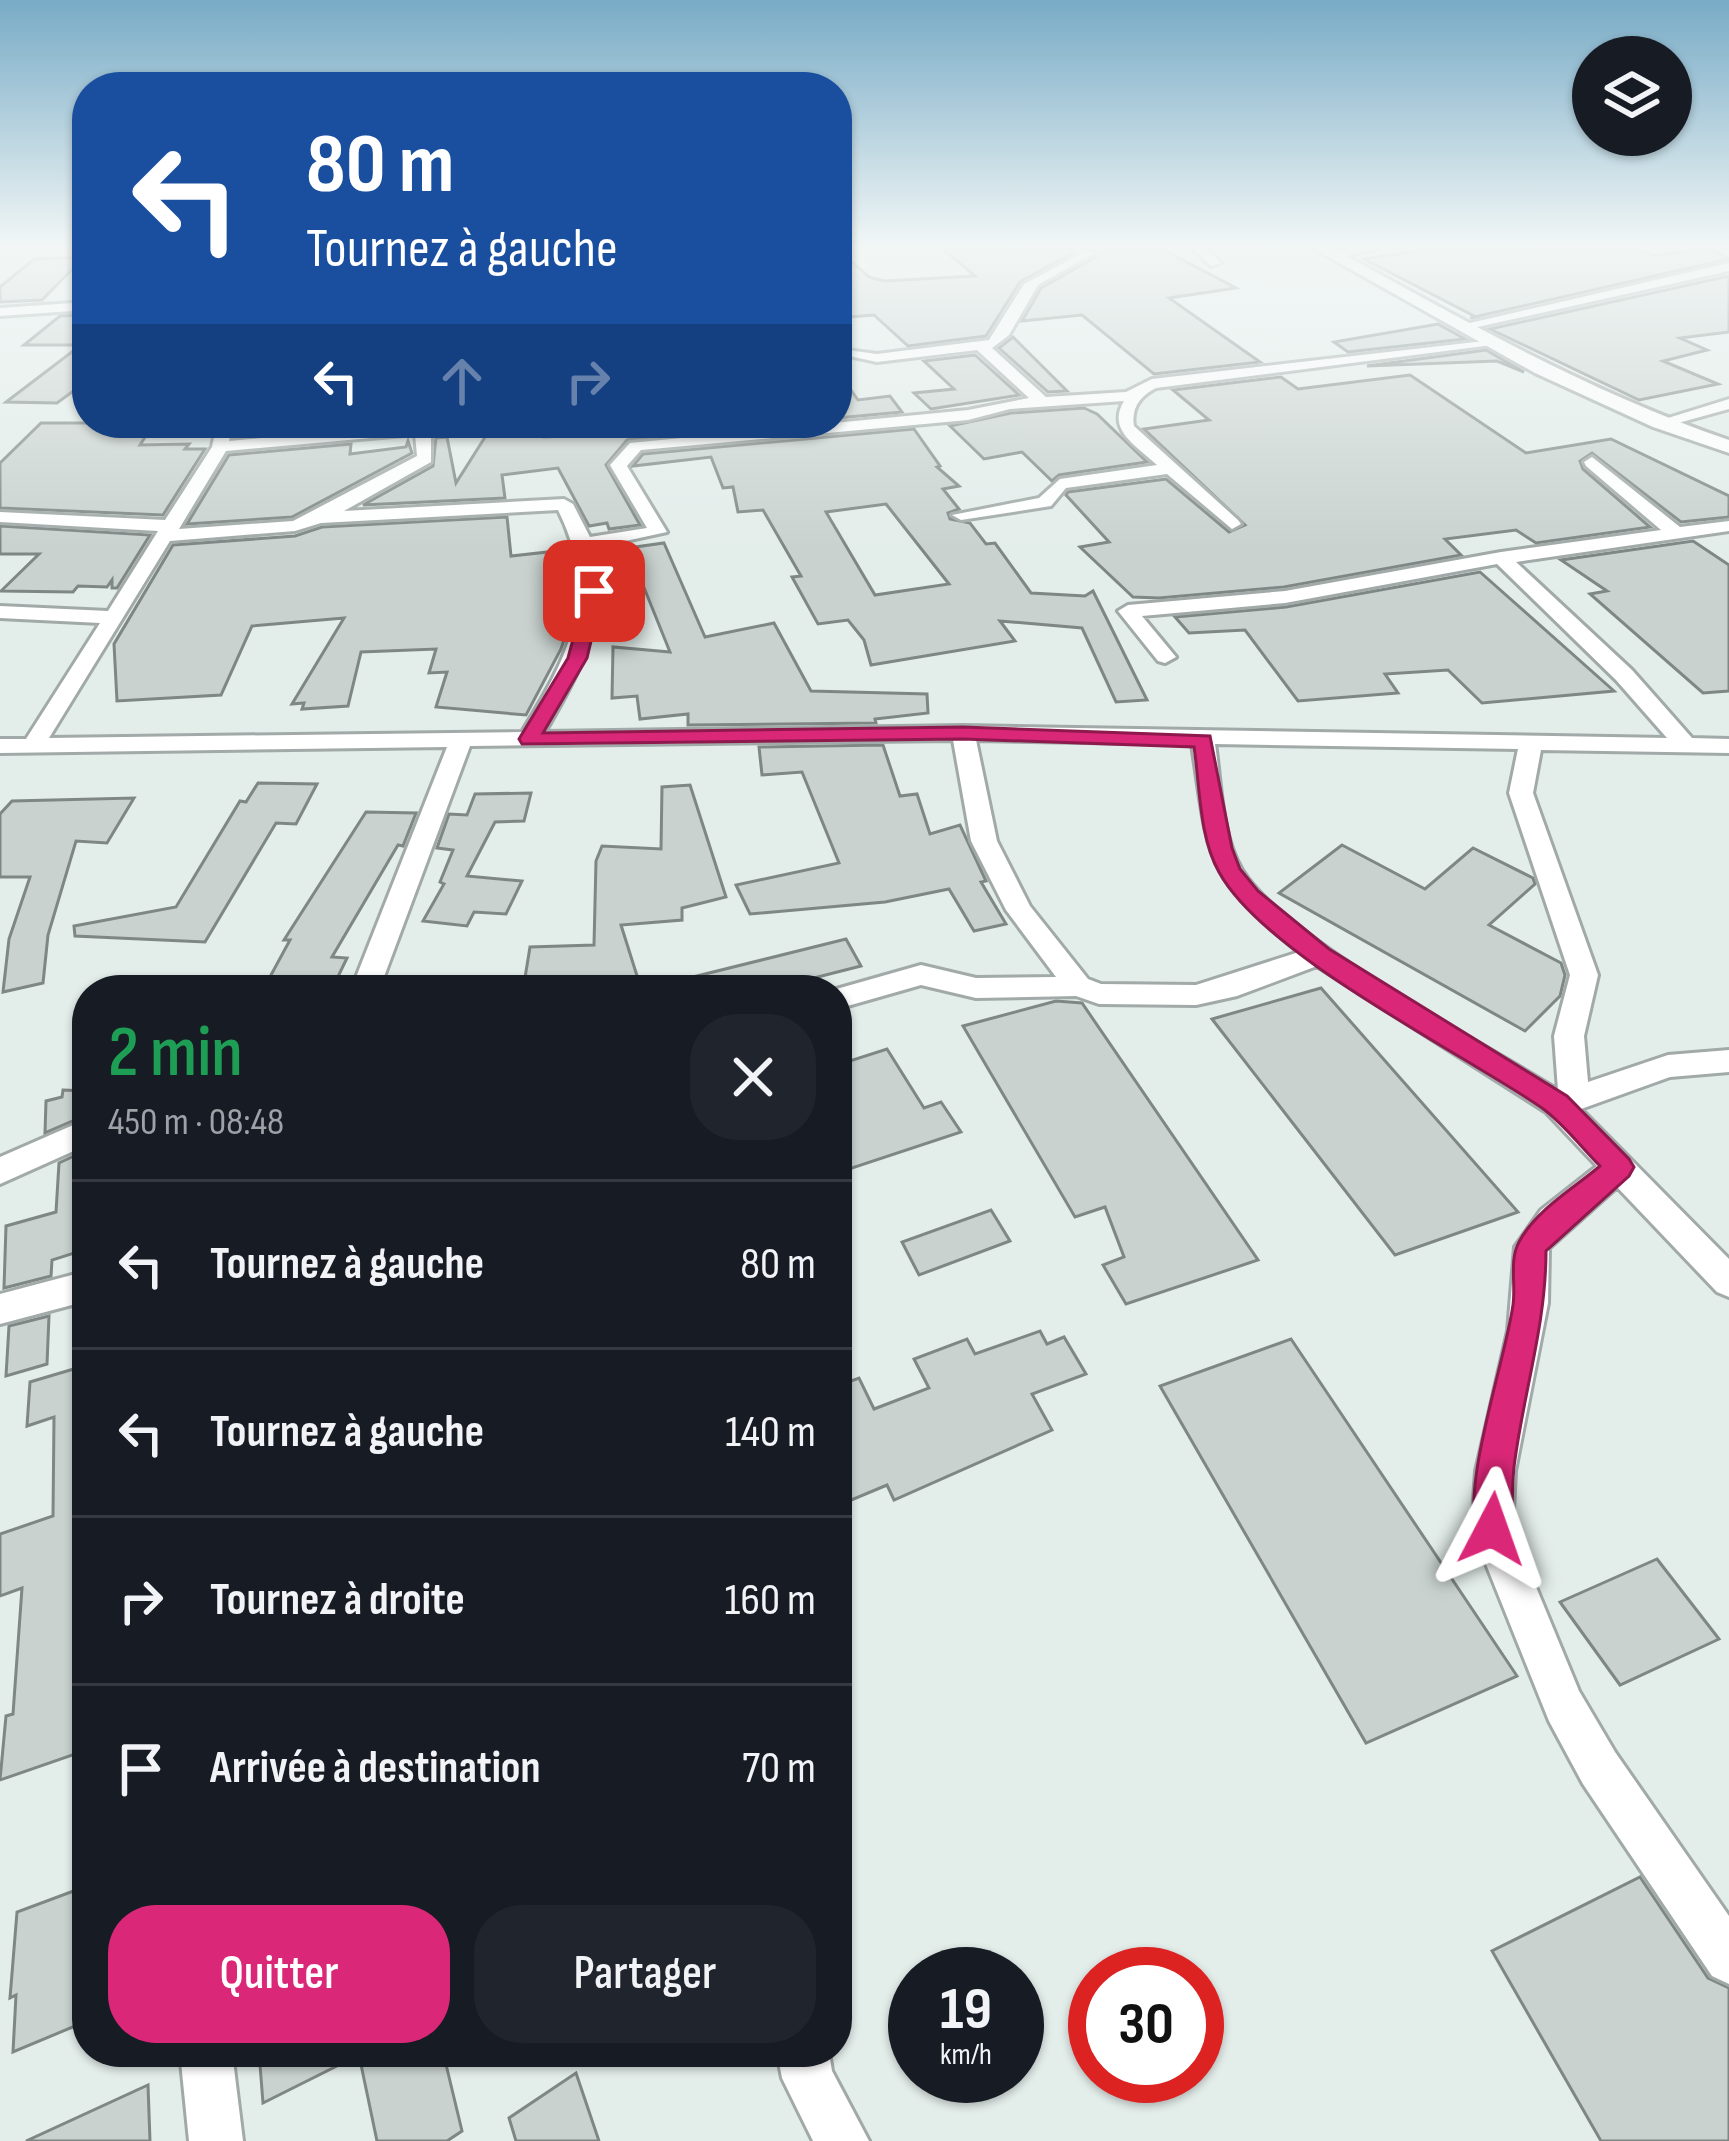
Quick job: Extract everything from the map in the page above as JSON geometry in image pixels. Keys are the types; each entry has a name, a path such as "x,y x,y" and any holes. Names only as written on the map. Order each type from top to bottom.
{"street":[{"path":"852,355 877,358 983,348 1042,402"},
{"path":"1232,524 1126,428 1124,414 1136,394 1152,384 1460,348"},
{"path":"1501,348 1660,423 1729,447"},
{"path":"852,426 1136,394"},
{"path":"1660,423 1729,404"},
{"path":"33,746 222,438"},
{"path":"220,447 327,438"},
{"path":"319,518 424,458 423,438"},
{"path":"581,544 658,532 618,465 635,446 721,438"},
{"path":"1592,462 1676,532"},
{"path":"961,514 1045,502 1060,484 1170,468"},
{"path":"0,517 153,521 166,532 280,529 319,518 564,504 594,591 578,658 529,739"},
{"path":"1165,657 1129,610 1285,597 1501,558 1729,526"},
{"path":"1501,558 1624,675 1688,748"},
{"path":"0,613 112,617"},
{"path":"963,733 984,841 1019,910 1078,986"},
{"path":"0,746 963,733 1203,741 1729,746"},
{"path":"371,975 461,741"},
{"path":"1203,741 1220,848 1229,871 1250,897 1320,956 1565,1102 1619,1167 1729,1282"},
{"path":"1530,746 1521,793 1584,975 1569,1036 1565,1102"},
{"path":"852,996 921,975 976,988 1078,986 1100,994 1196,995 1320,956"},
{"path":"1565,1102 1668,1066 1729,1061"},
{"path":"0,1171 72,1138"},
{"path":"1619,1167 1540,1234 1530,1251 1530,1303 1497,1460 1492,1529 1564,1706 1599,1768 1729,1959"},
{"path":"0,1309 72,1290"},
{"path":"208,2067 216,2141"},
{"path":"806,2067 842,2141"}],"building":[{"path":"999,348 1024,348 1067,391 1048,392"},
{"path":"1122,348 1240,348 1260,362 1154,374"},
{"path":"1530,348 1707,350 1663,361 1718,384 1639,400"},
{"path":"1486,350 1524,372 1497,361 1367,366"},
{"path":"72,352 72,392 57,403 6,402"},
{"path":"975,355 1019,395 931,409 914,393 954,389 924,361"},
{"path":"1410,375 1526,453 1611,439 1729,496 1729,517 1681,522 1592,453 1580,461 1583,469 1650,527 1536,543 1516,530 1445,539 1461,555 1284,587 1159,598 1133,597 1080,547 1109,542 1068,492 1166,479 1229,532 1245,525 1144,429 1209,420 1173,390 1281,377 1298,389"},
{"path":"852,391 858,400 890,396 902,412 852,417"},
{"path":"1084,408 1097,414 1147,462 1059,475 1052,481 1022,452 984,459 950,426 1011,413"},
{"path":"41,423 72,423 72,438 144,438 140,445 189,444 185,449 205,449 163,515 0,508 0,463"},
{"path":"914,429 937,467 959,486 943,489 959,509 948,513 950,519 970,523 986,544 995,543 1031,593 1085,596 1093,591 1147,700 1116,702 1082,628 1000,621 1015,641 871,665 864,640 848,620 818,624 792,577 801,576 763,510 738,512 733,487 723,488 711,457 633,466 643,454","holes":["886,504 949,584 875,595 826,512"]},
{"path":"436,438 447,438 456,483 484,438 646,438 627,440 606,465 640,525 589,526 558,468 502,475 505,498 363,505 433,466"},
{"path":"408,441 412,453 292,517 187,524 229,455 351,444 350,454 406,447"},
{"path":"507,517 511,556 557,551 567,592 558,593 570,622 526,715 436,707 447,672 429,673 436,649 361,652 348,706 302,709 304,703 292,704 344,618 252,626 221,695 117,701 114,644 173,545 295,536 322,527"},
{"path":"0,526 150,535 117,588 112,588 112,580 107,587 78,586 73,592 1,591 39,554 0,554"},
{"path":"1693,541 1729,565 1729,691 1703,693 1590,594 1607,591 1561,560"},
{"path":"664,543 705,637 774,623 811,691 927,694 928,713 875,719 876,723 688,725 688,714 640,719 637,696 612,698 613,647 670,652 628,548"},
{"path":"1480,572 1614,691 1482,703 1448,670 1385,674 1398,693 1298,701 1245,630 1189,633 1175,617 1286,607"},
{"path":"883,745 900,796 917,794 930,834 960,825 986,881 981,882 1006,924 974,931 949,889 885,902 750,914 736,885 839,863 802,772 762,775 759,747"},
{"path":"258,783 317,784 296,824 276,823 205,942 75,936 74,926 176,907 240,801 246,802"},
{"path":"690,785 726,897 682,908 682,920 621,925 637,975 525,975 530,947 594,945 596,861 602,846 661,849 662,787"},
{"path":"531,793 524,821 495,822 467,876 522,881 506,914 474,912 467,926 423,921 444,884 440,882 453,850 437,848 449,814 467,815 475,794"},
{"path":"134,798 107,843 76,841 48,935 43,983 3,992 9,939 30,877 0,877 0,814 12,801"},
{"path":"366,812 416,813 403,846 398,845 332,957 347,958 339,975 271,975 290,940 284,940"},
{"path":"1342,845 1425,889 1473,848 1533,878 1535,884 1489,925 1561,963 1565,975 1560,996 1525,1031 1279,893"},
{"path":"846,939 861,966 826,975 701,975"},
{"path":"1321,988 1518,1212 1395,1255 1212,1019"},
{"path":"1056,1001 1082,1003 1258,1260 1126,1304 1103,1265 1124,1257 1105,1207 1075,1217 963,1026"},
{"path":"887,1049 924,1108 941,1102 961,1132 852,1168 852,1060"},
{"path":"63,1090 72,1090 72,1121 45,1133 46,1101 62,1097"},
{"path":"72,1157 72,1254 52,1260 51,1276 4,1288 6,1226 56,1212 59,1163"},
{"path":"991,1210 1010,1241 919,1275 902,1242"},
{"path":"49,1316 47,1364 6,1376 9,1326"},
{"path":"1040,1331 1047,1344 1064,1337 1086,1374 1032,1394 1052,1430 894,1500 887,1485 852,1500 852,1381 859,1378 874,1409 929,1388 914,1359 967,1339 975,1354"},
{"path":"1291,1339 1517,1676 1366,1743 1160,1386"},
{"path":"72,1369 72,1755 0,1780 6,1716 13,1714 22,1588 0,1596 0,1534 53,1516 54,1417 27,1426 30,1382"},
{"path":"1657,1559 1719,1639 1620,1685 1560,1602"},
{"path":"1640,1877 1708,1978 1729,1988 1729,2141 1601,2141 1492,1951"},
{"path":"72,1892 72,2027 13,2052 16,1995 10,1998 17,1912"},
{"path":"260,2067 335,2067 263,2103"},
{"path":"362,2067 447,2067 462,2131 447,2141 377,2141"},
{"path":"576,2073 599,2141 516,2141 509,2118"},
{"path":"148,2085 150,2141 26,2141"}],"route":[{"path":"594,591 578,658 529,739 963,733 1203,741 1220,848 1229,871 1250,897 1320,956 1557,1104 1619,1167 1540,1234 1530,1251 1530,1303 1496,1466 1492,1529"}]}
